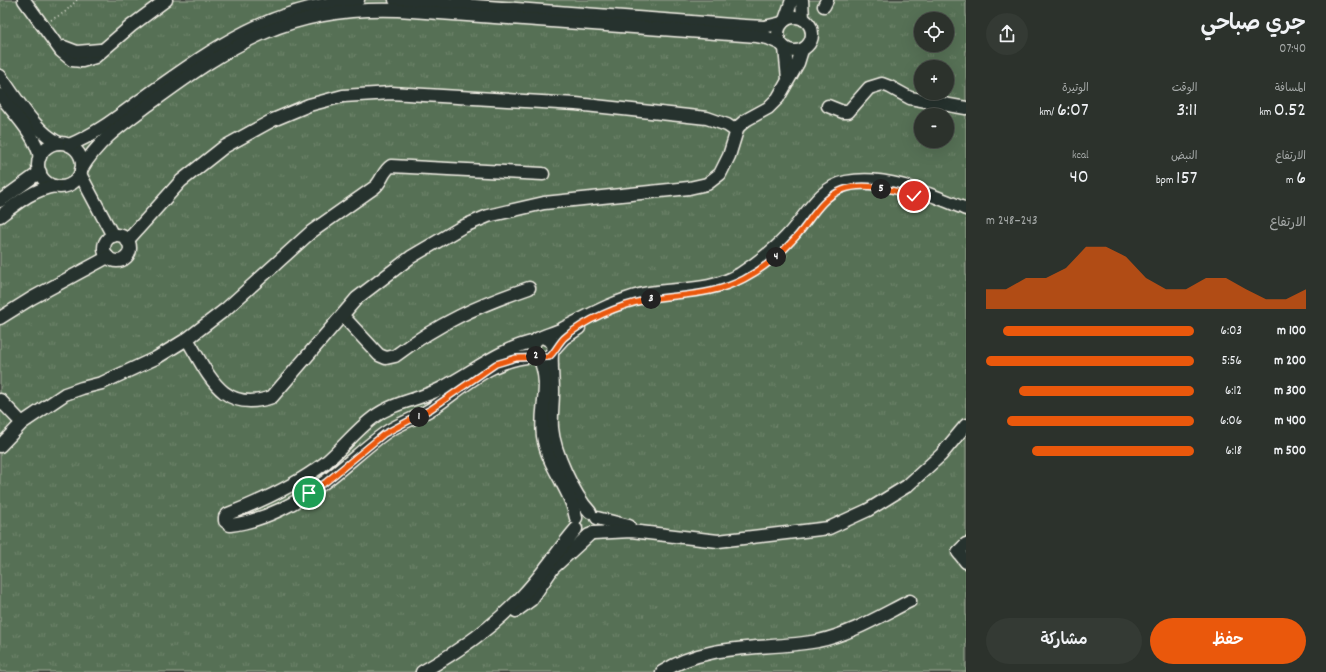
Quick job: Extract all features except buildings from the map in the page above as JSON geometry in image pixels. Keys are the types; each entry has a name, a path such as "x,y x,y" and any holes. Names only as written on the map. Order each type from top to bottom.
{"street":[{"path":"24,0 57,44 77,52 101,50 166,0"},
{"path":"40,157 50,146 64,144 92,135 200,57 239,34 271,19 298,10 334,2 358,0"},
{"path":"188,339 219,389 235,399 253,402 272,397 357,298 411,257 445,236 488,216 544,203 689,188 707,184 720,174 725,166 736,131 746,120 762,112 773,104 798,63 802,50 809,44 812,35 810,26 803,19 794,17 764,26 745,26 462,3 395,0"},
{"path":"788,79 783,46 778,31 784,21 792,0"},
{"path":"802,0 803,19"},
{"path":"0,216 31,194 42,189 70,184 81,172 93,151 109,134 207,64 244,42 271,29 320,15 365,10 398,10 757,36 768,38 793,51 802,50"},
{"path":"0,76 41,131 50,139 64,144 80,155 81,172 113,236"},
{"path":"828,106 842,112 848,112 869,88 882,84 910,98 966,108"},
{"path":"127,241 181,181 224,147 273,120 308,105 342,96 391,93 576,104 707,118 718,121 736,131"},
{"path":"0,95 32,137 40,157 40,172 46,181 55,186"},
{"path":"0,446 22,423 70,392 102,383 156,358 188,339 226,309 310,232 375,187 381,181 385,171 391,166 543,174"},
{"path":"0,201 40,172"},
{"path":"966,208 920,191 896,185 870,181 839,184 820,197 795,228 776,247 733,277 704,288 655,292 630,298 604,308 539,339 517,346 498,355 441,388 387,409 366,423 335,454 312,472 281,491 228,514 225,517 225,521 230,525 248,522 280,509 326,482 384,434 431,409 490,368 510,359 538,357 546,358 576,329 626,305 647,300 706,293 744,279 786,248 825,201 842,190 863,187 898,192 929,201 966,216"},
{"path":"113,236 122,236 127,241 129,249 126,256 116,261 108,257 104,246 107,240 113,236"},
{"path":"0,318 32,298 108,257"},
{"path":"343,316 379,354 390,358 460,314 529,288"},
{"path":"422,672 469,643 502,617 537,585 560,561 598,528 594,515 575,490 560,459 554,441 551,418 553,391 552,342 539,339"},
{"path":"539,339 533,348 544,370 546,386 542,421 544,443 573,507 576,524 582,534 642,530 717,534 820,521 839,522 868,510 907,486 941,456 966,425"},
{"path":"0,400 22,423"},
{"path":"537,585 552,557 583,512 642,530"},
{"path":"962,548 966,562"},
{"path":"662,672 686,659 720,650 807,642 831,638 855,629 910,601"}],"path":[{"path":"42,24 61,15 77,0"}],"green space":[{"path":"0,0 966,0 966,672 0,672"}],"route":[{"path":"309,493 326,482 384,434 399,425 422,415 496,364 506,360 522,357 549,357 559,343 570,333 603,315 626,305 647,300 699,294 723,288 744,279 786,248 825,201 837,192 849,188 863,187 884,189 914,196"}]}
